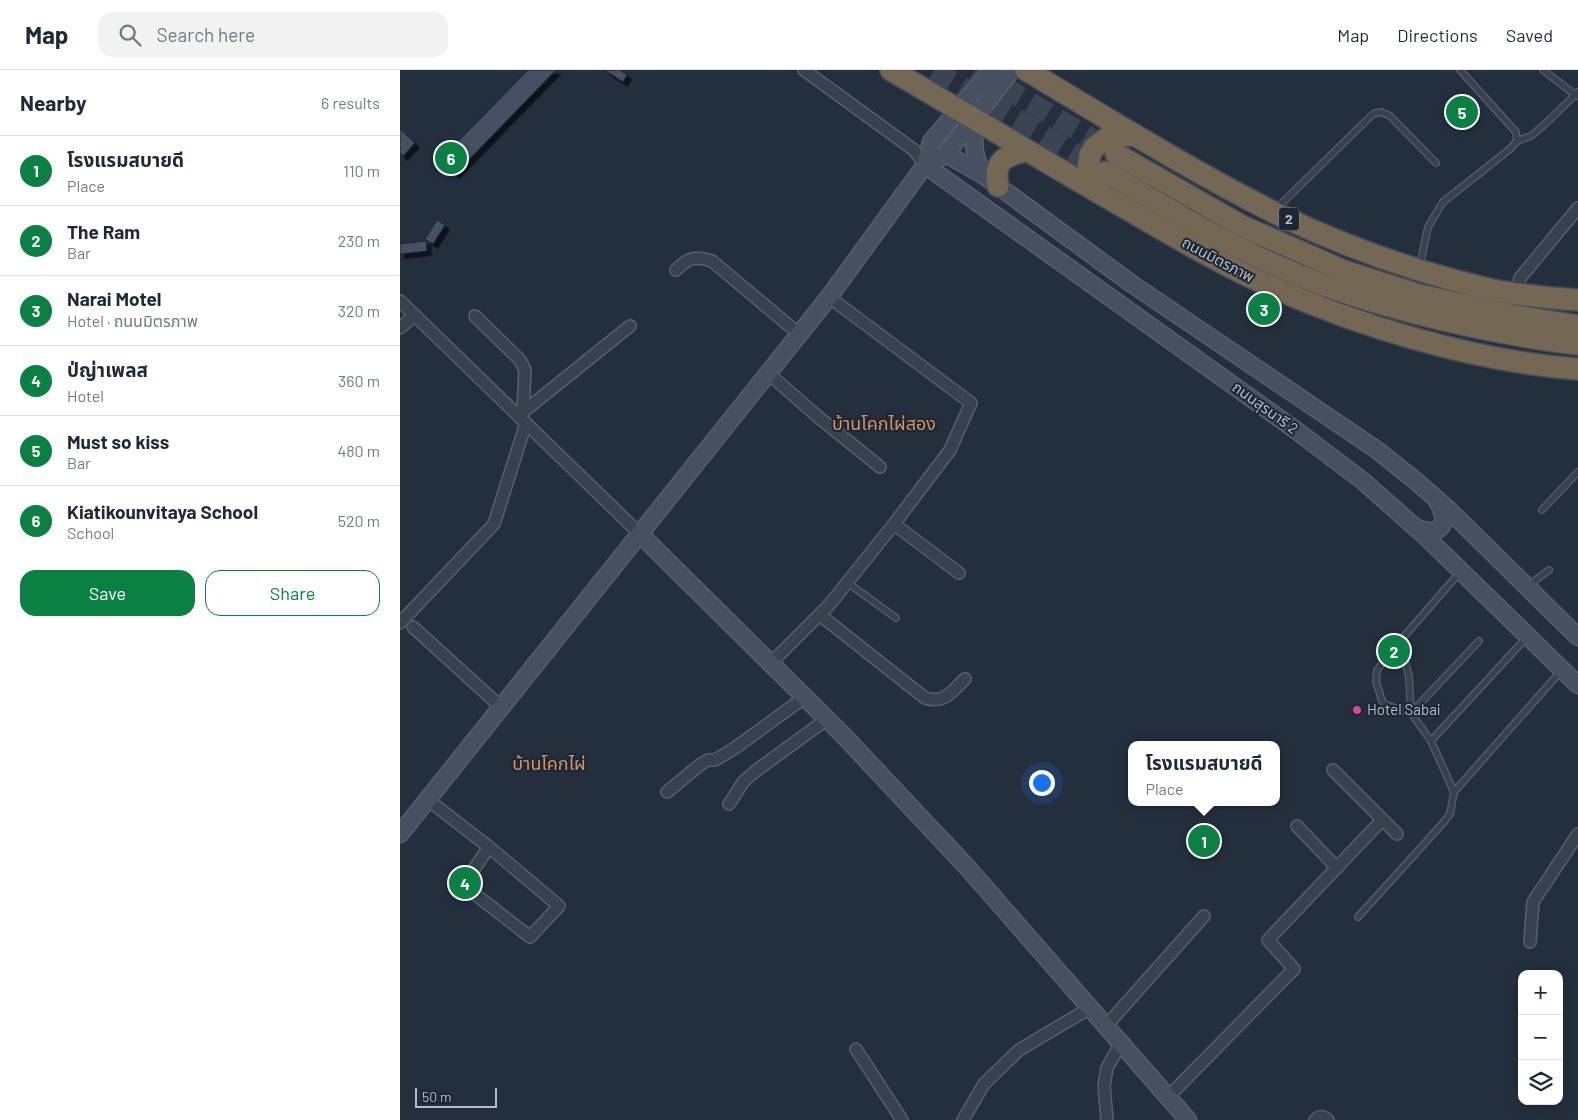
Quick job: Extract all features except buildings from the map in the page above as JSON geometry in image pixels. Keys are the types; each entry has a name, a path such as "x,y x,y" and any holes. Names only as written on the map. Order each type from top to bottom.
{"highway":[{"name":"ถนนมิตรภาพ","path":"891,70 1197,249 1256,280 1331,312 1408,336 1489,357 1578,369"},
{"name":"2","path":"1026,70 1212,179 1276,213 1354,247 1419,270 1486,288 1578,300"},
{"path":"1100,193 1088,170 1090,155 1094,148 1108,137 1135,135"},
{"path":"991,180 1000,163 1005,158 1012,154 1027,151"},
{"name":"ถนนมิตรภาพ","path":"1578,326 1516,316 1419,295 1344,271 1242,226 1111,162 1230,244 1282,269 1338,290 1423,316 1512,335 1578,344"}],"main road":[{"path":"925,165 946,154 966,114 992,70"},
{"path":"400,834 829,297 925,165 930,142 966,114 1012,70"},
{"path":"966,114 977,163 991,180"},
{"name":"ถนนสุรนารี 2","path":"946,154 991,180 1132,284 1377,450 1437,500 1578,637"},
{"name":"ถนนสุรนารี 2","path":"925,165 1297,431 1363,481 1462,570 1578,685"},
{"path":"1416,527 1426,531 1439,526 1442,508 1437,500"},
{"path":"640,534 827,719 967,867 1188,1120"}],"street":[{"path":"804,70 914,150 925,165"},
{"path":"1517,293 1520,278 1578,208"},
{"path":"676,270 691,258 702,258 712,261 799,334"},
{"path":"770,664 820,615 848,583 894,524 950,450 971,404 829,297"},
{"path":"400,300 523,417 640,534"},
{"path":"400,328 414,315"},
{"path":"400,623 494,524 523,417 525,370 523,365 474,316"},
{"path":"523,417 630,326"},
{"path":"768,373 880,467"},
{"path":"894,524 959,573"},
{"path":"820,615 925,698 941,700 965,679"},
{"path":"413,627 501,707"},
{"path":"667,792 704,762 715,760 735,748 805,697"},
{"path":"728,804 744,781 756,770 827,719"},
{"path":"1332,770 1397,834"},
{"path":"428,799 488,847 559,906 530,937 463,886 488,847"},
{"path":"1168,1096 1294,968 1268,940 1382,820"},
{"path":"1297,826 1337,868"},
{"path":"1530,942 1533,902 1578,834"},
{"path":"1568,848 1578,855"},
{"path":"1106,1026 1204,916"},
{"path":"963,1120 984,1084 1019,1050 1090,1008"},
{"path":"1107,1120 1104,1086 1107,1068 1121,1043"},
{"path":"856,1049 902,1120"},
{"path":"1315,1120 1323,1116 1328,1120"}],"lane":[{"path":"1460,70 1516,132 1517,141"},
{"path":"1419,270 1428,226 1443,202 1510,149 1517,141 1531,136 1577,94 1544,70"},
{"path":"1276,213 1282,203 1373,114 1380,112 1390,116 1436,163"},
{"path":"1542,510 1578,472"},
{"path":"1411,713 1386,705 1382,701 1376,681 1377,670 1462,570"},
{"path":"1527,586 1549,570"},
{"path":"848,583 896,618"},
{"path":"1431,741 1528,636"},
{"path":"1400,641 1409,677 1411,713 1431,741 1454,792"},
{"path":"1411,713 1479,641"},
{"path":"1358,918 1444,822 1450,814 1454,792 1563,670"}],"tunnel":[{"path":"934,70 1103,170"},
{"path":"975,70 1114,152"}],"place":[{"name":"Must so kiss","path":"1462,112"},
{"name":"Kiatikounvitaya School","path":"451,158"},
{"name":"Narai Motel","path":"1264,309"},
{"name":"The Ram","path":"1394,651"},
{"name":"Hotel Sabai","path":"1357,710"},
{"name":"โรงแรมสบายดี","path":"1204,841"},
{"name":"ป่ญ่าเพลส","path":"465,883"}],"district":[{"name":"บ้านโคกไผ่สอง","path":"884,424"},
{"name":"บ้านโคกไผ่","path":"549,764"}]}
